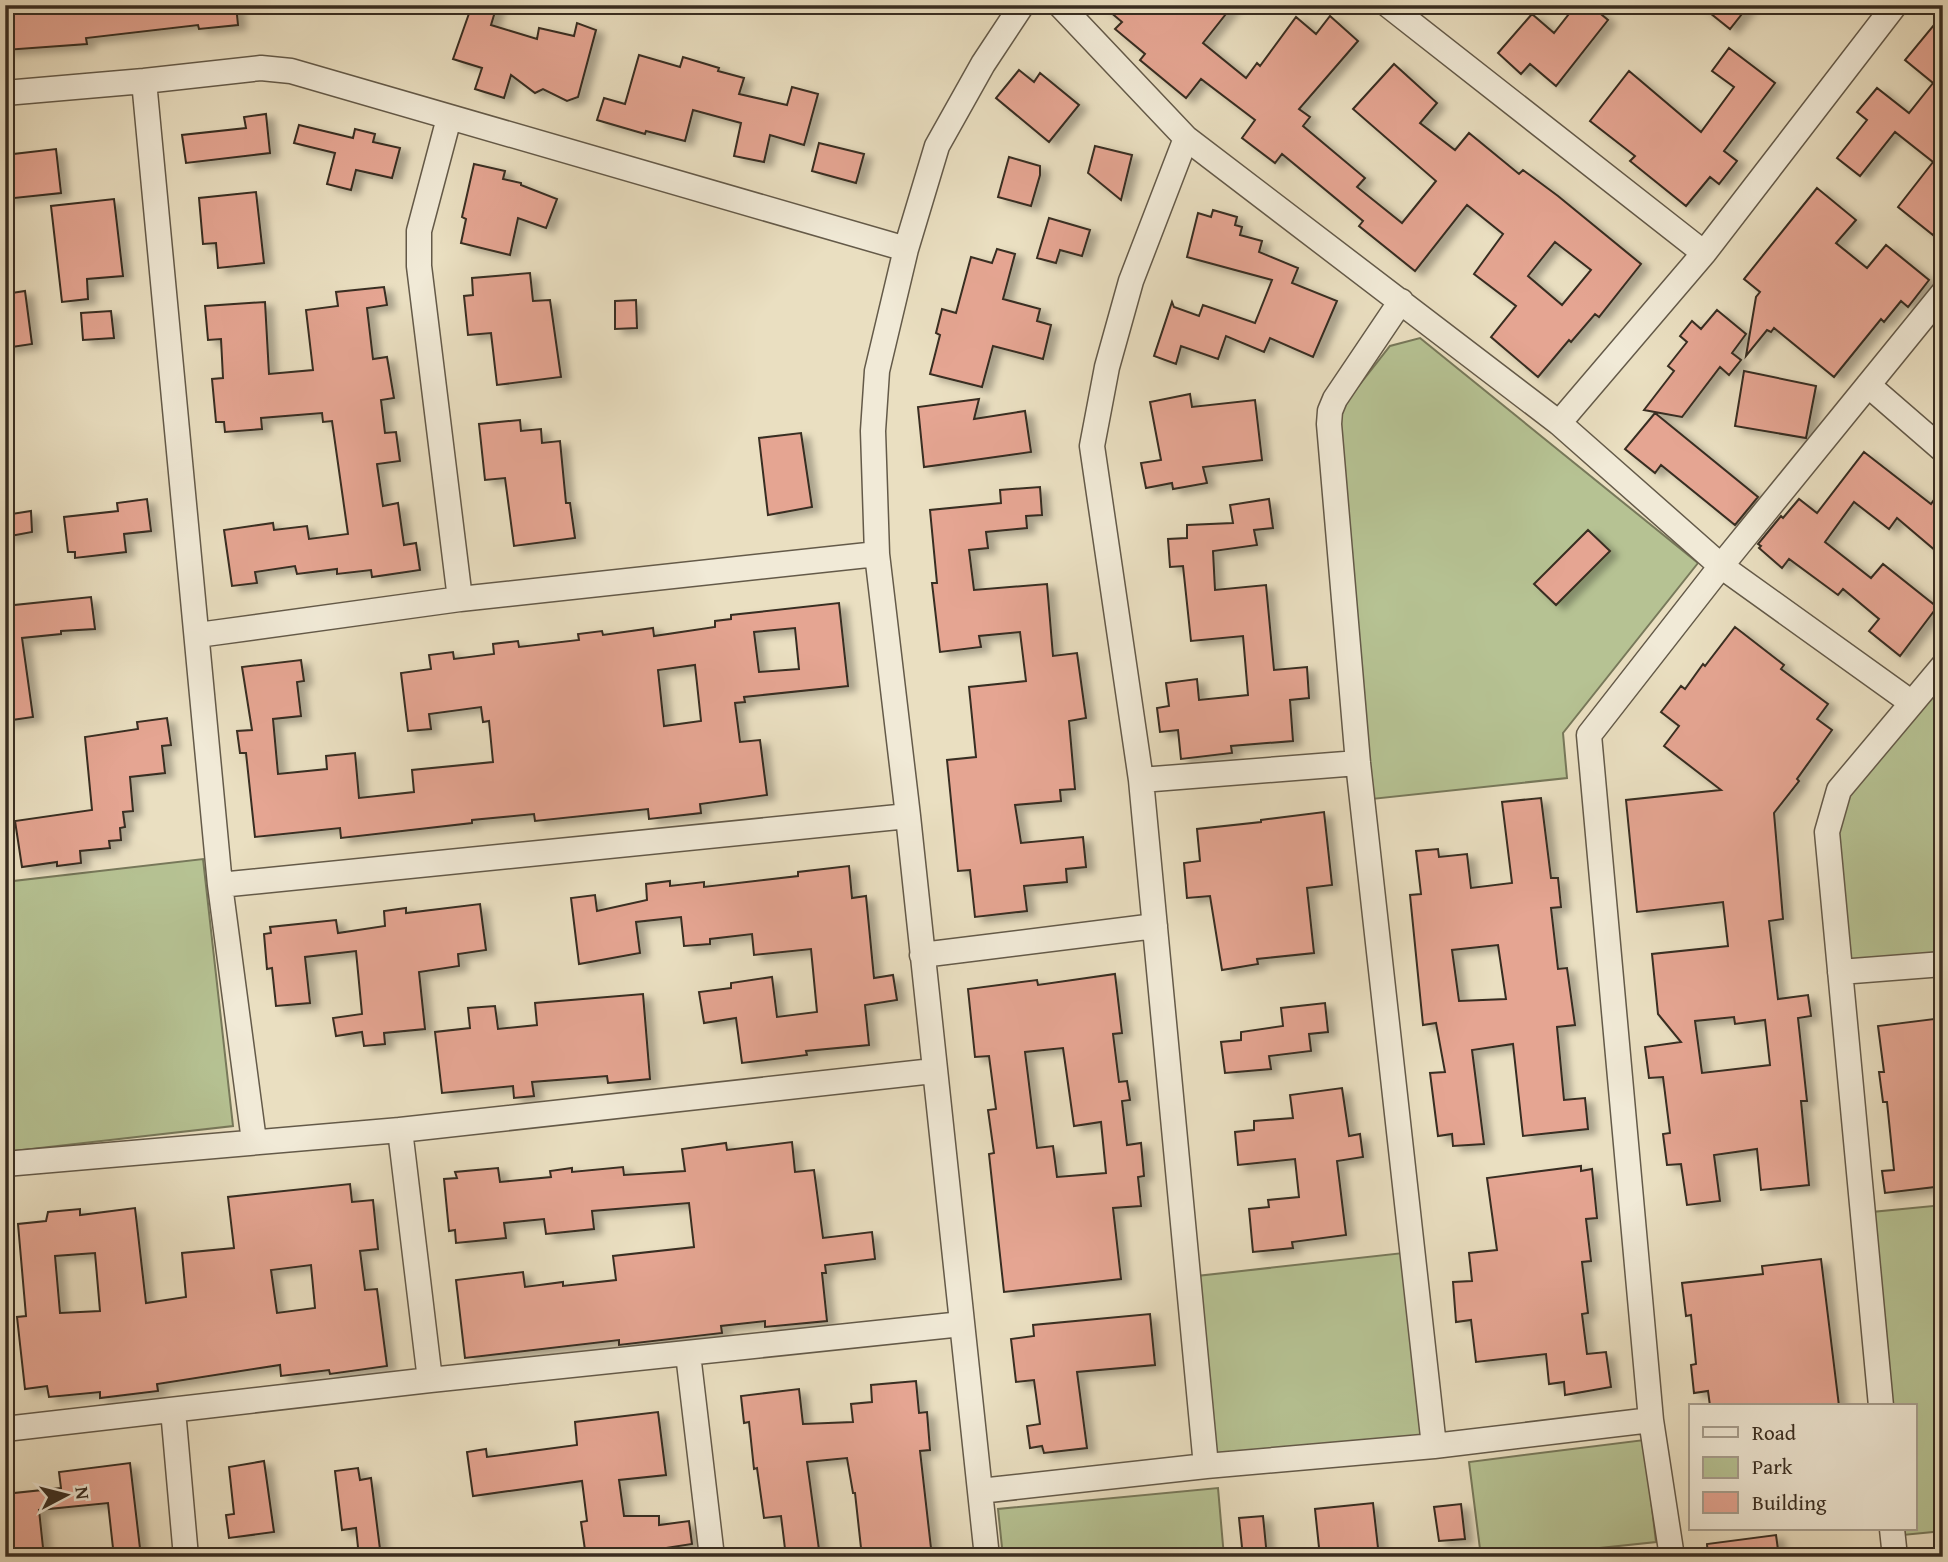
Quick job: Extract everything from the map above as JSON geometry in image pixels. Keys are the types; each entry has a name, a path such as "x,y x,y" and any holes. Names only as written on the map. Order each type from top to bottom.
{"street":[{"path":"987,1557 933,1071 908,816 877,554 873,431 877,371 906,248 937,146 983,64 1022,5"},
{"path":"1060,5 1186,138 1559,423 1721,566 1912,703"},
{"path":"1388,5 1704,253"},
{"path":"1559,423 1704,253 1895,5"},
{"path":"5,93 261,68 291,71 906,248"},
{"path":"144,81 220,885 254,1141"},
{"path":"449,118 419,231 419,266 460,599"},
{"path":"1186,138 1131,281 1107,367 1093,446 1141,780 1206,1466"},
{"path":"1672,1557 1651,1420 1589,735 1721,566 1943,293"},
{"path":"1401,301 1335,398 1330,411 1358,763 1434,1446"},
{"path":"1868,385 1943,450"},
{"path":"198,635 460,599 877,554"},
{"path":"1881,1404 1828,832 1839,790 1943,666"},
{"path":"1141,780 1358,763"},
{"path":"220,885 908,816"},
{"path":"922,956 1155,926"},
{"path":"1840,972 1943,964"},
{"path":"5,1164 400,1130 933,1071"},
{"path":"400,1130 430,1380"},
{"path":"5,1429 430,1380 962,1324"},
{"path":"688,1354 712,1557"},
{"path":"173,1410 186,1557"},
{"path":"980,1491 1206,1466 1434,1446 1651,1420"},
{"path":"1892,1530 1895,1557"}],"green space":[{"path":"1420,338 1698,563 1563,733 1567,778 1372,799 1339,415 1390,346"},
{"path":"1943,673 1943,959 1845,967 1832,833 1843,794"},
{"path":"203,859 233,1126 5,1152 5,882"},
{"path":"1943,1205 1943,1531 1903,1535 1902,1530 1916,1530 1916,1404 1891,1404 1872,1212"},
{"path":"1403,1253 1425,1438 1214,1455 1197,1276"},
{"path":"1644,1440 1656,1542 1514,1557 1481,1557 1469,1462"},
{"path":"1218,1488 1224,1557 1003,1557 998,1509"}],"building":[{"path":"5,5 236,5 238,25 199,29 198,25 86,38 87,44 5,50"},
{"path":"472,5 497,5 491,25 537,39 539,28 574,36 577,23 596,30 578,97 567,101 543,89 535,93 511,75 504,98 475,89 482,68 453,59"},
{"path":"1102,5 1233,5 1203,43 1246,78 1257,63 1260,66 1296,17 1316,34 1330,16 1358,41 1299,109 1310,117 1303,126 1365,178 1357,187 1402,223 1436,181 1353,109 1394,64 1437,103 1420,123 1455,150 1469,133 1519,174 1523,170 1558,196 1641,264 1599,317 1595,314 1538,377 1491,337 1516,306 1474,274 1503,234 1467,205 1415,271 1359,226 1363,221 1282,154 1275,163 1242,138 1255,120 1201,79 1186,98 1140,60 1145,54 1115,29 1122,22","holes":["1555,242 1591,270 1562,305 1528,276"]},
{"path":"1576,5 1590,5 1608,20 1556,86 1530,64 1521,74 1498,53 1532,14 1554,33"},
{"path":"1700,5 1749,5 1730,29"},
{"path":"1943,14 1943,222 1933,235 1898,207 1933,162 1895,132 1860,176 1837,158 1867,120 1857,112 1877,88 1909,113 1933,83 1905,60"},
{"path":"1729,48 1775,83 1724,151 1737,161 1719,184 1710,177 1686,206 1630,161 1635,156 1590,121 1629,71 1701,132 1734,87 1712,71"},
{"path":"639,55 680,67 683,57 719,68 718,71 744,78 739,94 787,105 792,87 818,94 804,145 770,135 764,162 734,156 741,123 693,110 685,141 646,131 645,134 597,120 604,98 625,104"},
{"path":"1019,70 1034,82 1040,73 1079,105 1049,142 996,98"},
{"path":"266,114 270,153 186,163 182,135 246,128 244,117"},
{"path":"299,125 353,138 355,129 375,134 373,142 400,148 392,178 356,170 351,190 327,184 335,153 294,143"},
{"path":"819,143 864,154 856,183 812,171"},
{"path":"1095,146 1132,155 1121,200 1088,173"},
{"path":"56,149 61,193 5,199 5,155"},
{"path":"1009,157 1040,166 1031,206 998,197"},
{"path":"474,164 505,171 503,179 521,183 557,199 546,228 518,218 510,255 461,243 466,219 462,217"},
{"path":"1817,188 1856,220 1836,243 1867,268 1886,245 1929,280 1908,307 1901,301 1884,322 1881,319 1834,377 1774,328 1771,332 1767,330 1746,356 1756,297 1760,292 1744,279"},
{"path":"256,192 264,263 218,268 216,243 203,244 199,198"},
{"path":"114,199 123,276 87,279 88,299 62,302 51,206"},
{"path":"1213,210 1237,217 1235,225 1242,227 1240,235 1262,241 1259,252 1298,268 1292,283 1337,301 1313,357 1270,338 1264,352 1226,336 1218,359 1181,346 1176,364 1154,356 1172,302 1174,307 1199,316 1203,305 1255,323 1272,280 1187,257 1198,213 1211,217"},
{"path":"1049,218 1090,230 1082,256 1060,250 1056,263 1037,258"},
{"path":"997,249 1015,254 1003,299 1040,309 1037,321 1051,325 1043,359 993,346 982,387 930,374 940,335 936,333 942,309 956,313 971,257 992,263"},
{"path":"530,273 533,301 550,300 561,377 497,385 491,333 468,335 464,296 473,295 472,278"},
{"path":"384,287 387,305 367,308 373,359 387,357 394,398 381,400 385,433 396,432 400,461 377,464 383,506 398,503 404,545 416,543 420,570 372,577 371,570 337,574 337,569 297,574 295,566 255,572 257,583 232,586 224,530 273,523 274,530 307,526 309,539 348,534 332,421 323,422 322,413 261,418 262,429 225,432 224,422 216,422 212,379 223,378 221,339 208,340 205,306 265,302 269,374 313,370 306,310 338,306 336,292"},
{"path":"25,291 32,344 5,348 5,294"},
{"path":"636,300 637,328 615,329 615,301"},
{"path":"1717,310 1746,334 1732,353 1741,360 1729,375 1720,367 1682,417 1644,410 1674,371 1668,366 1687,342 1680,336 1692,321 1701,329"},
{"path":"111,311 114,338 83,340 81,313"},
{"path":"1744,371 1816,386 1806,438 1735,426"},
{"path":"1190,394 1192,407 1255,400 1262,460 1203,467 1207,483 1173,489 1172,483 1146,488 1141,463 1161,460 1150,402"},
{"path":"979,399 974,419 1025,411 1031,452 924,467 918,407"},
{"path":"1655,413 1758,497 1735,525 1661,465 1655,473 1625,449"},
{"path":"520,420 521,431 541,429 542,443 560,441 566,503 570,503 575,538 514,546 505,478 485,480 479,424"},
{"path":"801,433 812,507 768,515 759,438"},
{"path":"1864,452 1931,504 1943,487 1943,557 1897,518 1889,529 1854,502 1825,542 1871,578 1883,564 1937,607 1900,656 1869,631 1879,619 1843,589 1838,595 1789,559 1782,568 1759,548 1761,546 1758,544 1799,499 1817,513"},
{"path":"1040,487 1042,515 1026,516 1027,528 986,532 988,548 969,550 974,590 1047,584 1053,656 1077,653 1086,718 1069,721 1075,789 1060,790 1061,801 1015,805 1021,843 1083,837 1086,867 1066,869 1067,882 1024,886 1027,911 975,917 970,870 958,871 947,760 976,757 969,687 1026,681 1020,632 979,636 981,647 940,652 932,583 937,583 930,510 1001,503 1000,490"},
{"path":"147,499 151,531 124,534 126,552 75,558 75,552 68,552 64,517 118,511 117,503"},
{"path":"1269,499 1273,528 1254,530 1257,545 1213,551 1215,590 1266,585 1274,670 1307,667 1309,698 1290,700 1293,741 1231,746 1232,753 1181,759 1178,730 1160,732 1157,708 1169,706 1166,683 1197,679 1199,700 1248,695 1243,636 1191,641 1183,566 1170,567 1168,539 1187,538 1187,525 1233,523 1230,505"},
{"path":"31,511 32,532 5,537 5,515"},
{"path":"1588,530 1610,551 1556,605 1534,584"},
{"path":"91,597 95,629 61,631 61,634 22,638 33,717 5,721 5,606"},
{"path":"839,603 848,686 744,697 745,702 735,703 740,742 760,740 767,795 700,804 701,813 649,819 648,809 535,821 534,814 341,838 340,828 255,837 246,753 240,753 237,731 252,730 242,667 301,660 304,681 297,682 301,716 273,719 278,774 327,769 326,756 355,753 359,798 414,792 412,770 493,762 489,721 483,722 481,707 429,714 431,729 408,731 401,673 431,669 429,655 453,652 454,659 494,654 493,644 518,641 519,647 579,640 578,634 602,631 603,635 653,628 654,636 715,627 715,621 731,619 731,615","holes":["795,628 799,669 759,672 754,632","695,665 701,721 664,726 658,670"]},
{"path":"1735,627 1784,665 1781,669 1828,704 1817,719 1832,730 1797,779 1799,781 1774,813 1783,919 1769,921 1778,999 1808,995 1811,1016 1798,1018 1807,1101 1801,1101 1809,1185 1761,1190 1757,1149 1714,1155 1720,1201 1687,1205 1681,1164 1667,1165 1663,1134 1670,1133 1663,1077 1649,1078 1645,1047 1681,1042 1658,1014 1652,954 1728,946 1723,902 1637,912 1626,800 1721,790 1664,746 1679,726 1661,712 1681,686 1685,689 1703,664 1705,666","holes":["1734,1017 1735,1024 1765,1020 1770,1065 1702,1073 1695,1021"]},
{"path":"167,718 171,745 162,746 165,773 130,777 133,811 123,812 125,827 120,828 121,840 109,841 110,848 80,851 81,863 57,866 57,862 22,867 15,821 92,810 85,737 138,729 137,722"},
{"path":"1541,798 1551,878 1558,878 1561,907 1551,908 1558,969 1567,968 1575,1025 1557,1027 1564,1100 1585,1098 1588,1129 1523,1136 1513,1044 1472,1050 1484,1144 1453,1146 1452,1134 1438,1136 1430,1073 1445,1072 1436,1023 1423,1025 1410,895 1421,894 1416,851 1438,849 1439,857 1467,854 1471,888 1512,883 1502,802","holes":["1498,945 1506,999 1459,1001 1452,950"]},
{"path":"1324,812 1332,885 1307,888 1314,953 1257,959 1258,964 1222,970 1210,896 1187,898 1184,863 1200,861 1197,829"},
{"path":"849,866 852,898 866,896 874,978 893,975 897,1000 865,1005 869,1045 806,1051 807,1055 742,1063 736,1018 704,1023 699,992 731,988 731,983 772,977 777,1017 817,1012 811,949 754,955 752,934 710,939 710,944 684,946 681,917 636,922 640,953 579,964 571,898 595,895 597,911 647,900 646,884 670,881 670,886 704,882 704,887 798,876 798,872"},
{"path":"480,904 486,950 458,954 459,966 419,972 425,1029 384,1033 385,1044 364,1046 362,1032 336,1036 333,1018 362,1014 356,951 305,957 310,1003 276,1006 272,968 267,969 264,934 271,933 270,927 336,920 338,933 385,926 384,911 406,908 406,913"},
{"path":"1115,974 1122,1033 1113,1034 1119,1082 1127,1081 1130,1100 1122,1101 1127,1145 1141,1143 1144,1176 1138,1177 1141,1206 1113,1208 1121,1279 1004,1292 989,1154 994,1153 988,1110 996,1109 989,1056 975,1057 968,989 1037,980 1038,985","holes":["1063,1048 1074,1126 1101,1122 1106,1173 1057,1177 1053,1146 1037,1148 1025,1052"]},
{"path":"643,994 650,1079 608,1083 607,1076 532,1082 534,1096 514,1098 513,1086 442,1093 435,1032 470,1028 468,1008 495,1006 498,1029 537,1025 535,1003"},
{"path":"1325,1003 1328,1032 1309,1034 1311,1051 1269,1056 1271,1069 1225,1073 1221,1042 1241,1040 1241,1032 1283,1026 1281,1008"},
{"path":"1934,1019 1943,1096 1943,1186 1885,1193 1882,1171 1894,1170 1887,1102 1883,1102 1879,1072 1884,1072 1878,1026"},
{"path":"1342,1088 1349,1136 1360,1134 1363,1157 1337,1161 1346,1235 1292,1242 1293,1248 1253,1252 1249,1209 1269,1207 1268,1200 1299,1197 1295,1159 1238,1165 1235,1132 1254,1130 1254,1121 1293,1118 1290,1095"},
{"path":"792,1142 795,1172 814,1170 823,1238 872,1232 875,1259 825,1265 826,1273 822,1273 827,1321 765,1327 765,1321 721,1326 722,1333 619,1345 619,1340 465,1358 456,1280 523,1272 525,1287 616,1280 613,1256 694,1247 689,1203 592,1211 594,1229 546,1234 544,1219 504,1223 506,1238 456,1243 455,1230 449,1231 444,1179 457,1178 455,1172 498,1168 500,1182 551,1177 550,1171 572,1168 572,1172 623,1167 624,1175 685,1171 682,1149 726,1143 727,1150"},
{"path":"1581,1166 1581,1171 1592,1169 1597,1218 1586,1219 1591,1261 1582,1262 1588,1313 1582,1314 1587,1354 1606,1352 1611,1387 1565,1395 1564,1382 1549,1384 1546,1354 1476,1362 1471,1320 1456,1322 1453,1282 1472,1281 1469,1253 1497,1250 1487,1178"},
{"path":"350,1184 352,1202 373,1200 378,1249 360,1251 365,1290 377,1289 387,1366 330,1374 329,1370 281,1376 280,1365 157,1384 158,1391 100,1398 100,1392 49,1397 47,1386 25,1389 17,1317 26,1316 18,1224 46,1221 48,1212 80,1209 80,1215 135,1208 146,1303 186,1297 182,1253 234,1248 228,1197","holes":["95,1253 100,1311 60,1313 55,1256","311,1265 315,1308 277,1313 271,1270"]},
{"path":"1821,1259 1839,1404 1710,1404 1708,1391 1694,1393 1691,1365 1696,1364 1691,1315 1686,1316 1682,1283 1763,1274 1762,1266"},
{"path":"1150,1314 1155,1365 1077,1372 1087,1448 1044,1453 1042,1446 1030,1448 1027,1426 1040,1424 1034,1380 1016,1382 1011,1339 1034,1336 1033,1325"},
{"path":"916,1381 919,1413 927,1412 930,1450 920,1451 932,1557 862,1557 855,1493 847,1458 807,1462 820,1557 786,1557 781,1516 764,1518 757,1468 754,1469 749,1422 744,1423 741,1396 799,1389 803,1424 853,1422 851,1404 872,1402 871,1385"},
{"path":"658,1412 666,1475 619,1480 624,1516 659,1516 659,1525 689,1521 692,1544 659,1549 659,1557 586,1557 581,1522 587,1521 582,1481 473,1496 467,1452 486,1449 487,1457 577,1445 575,1422"},
{"path":"264,1461 274,1532 229,1538 226,1515 234,1514 229,1467"},
{"path":"130,1463 141,1557 114,1557 108,1503 39,1510 44,1557 5,1557 5,1494 61,1488 59,1472"},
{"path":"358,1468 360,1480 371,1478 381,1557 359,1557 356,1528 342,1530 335,1471"},
{"path":"1373,1503 1379,1557 1320,1557 1315,1509"},
{"path":"1461,1504 1465,1539 1439,1541 1434,1507"},
{"path":"1263,1516 1267,1557 1243,1557 1239,1518"},
{"path":"1776,1535 1779,1557 1708,1557 1707,1544"}]}
